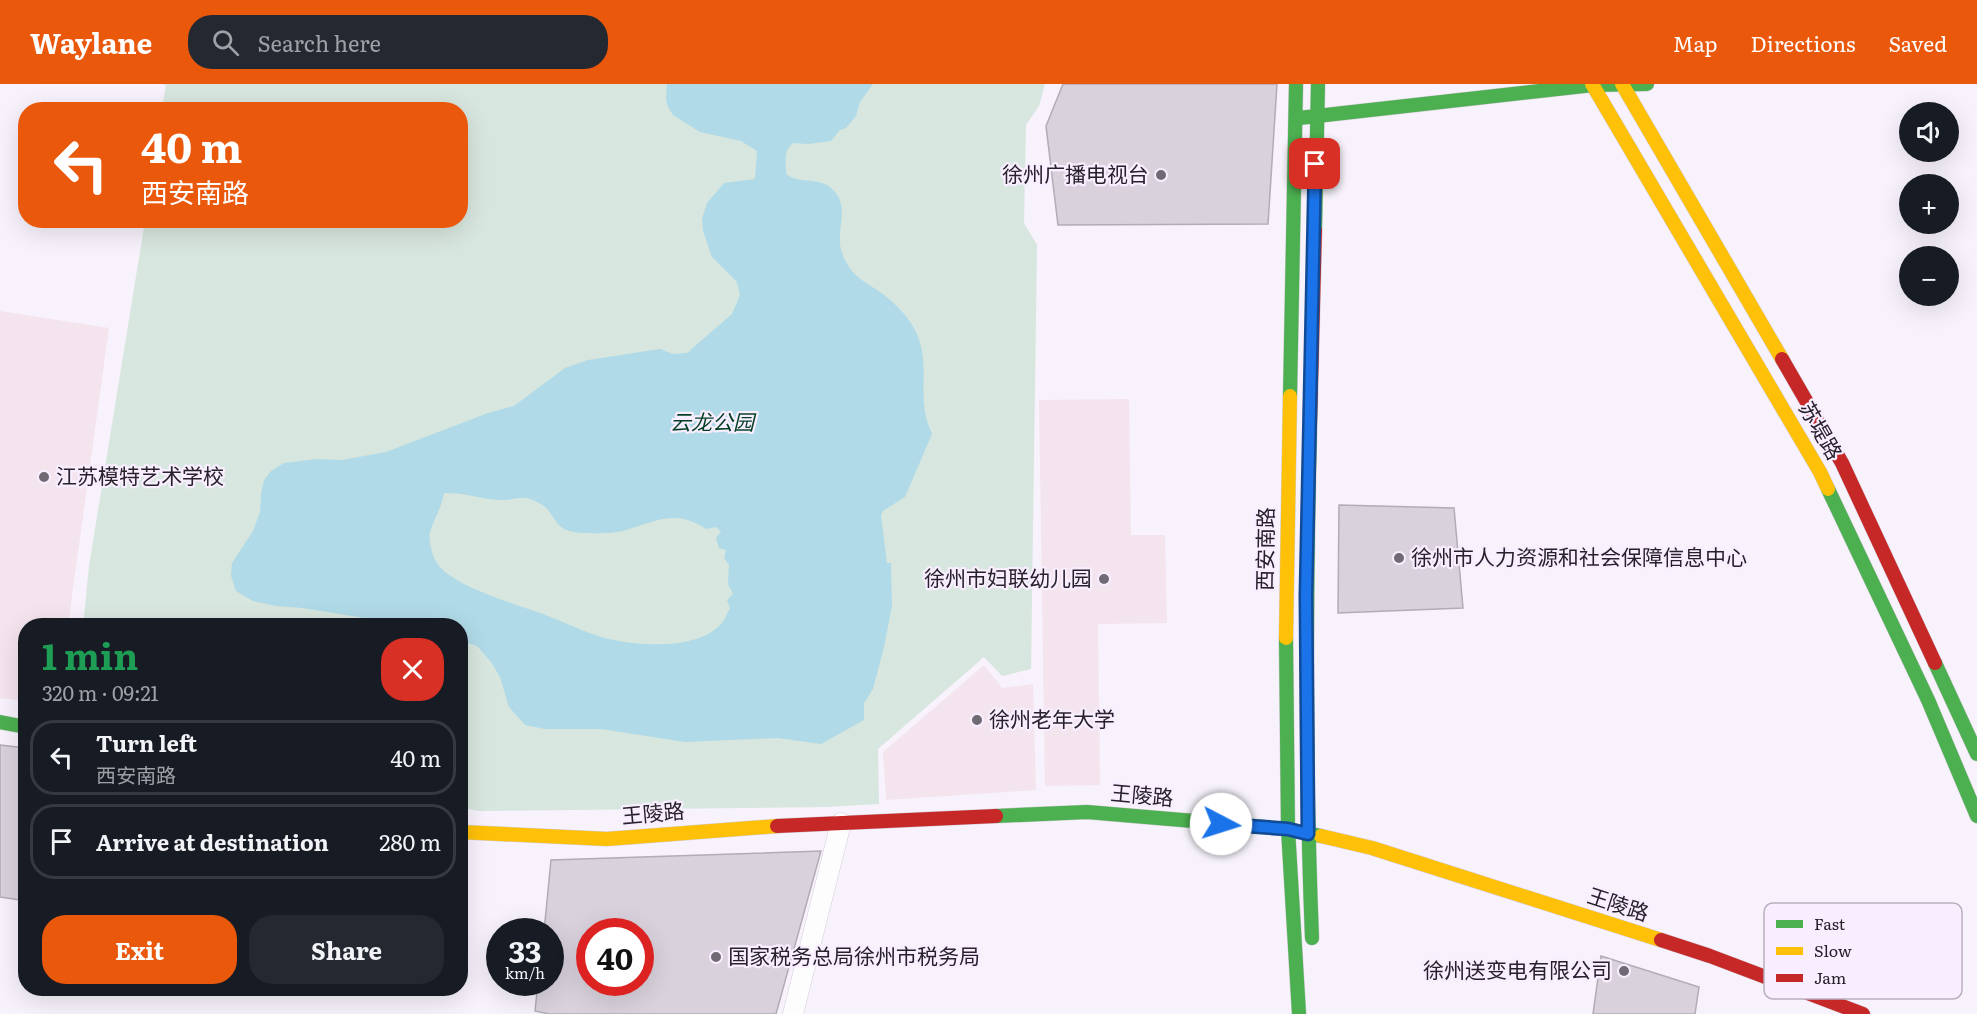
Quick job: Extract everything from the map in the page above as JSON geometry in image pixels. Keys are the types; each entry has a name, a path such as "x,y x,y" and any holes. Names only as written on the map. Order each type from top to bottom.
{"main road":[{"name":"西安南路","path":"1296,84 1286,603 1288,829 1299,1014"},
{"name":"西安南路","path":"1313,951 1308,834 1306,595 1318,84"},
{"name":"苏堤路","path":"1622,84 1842,463 1977,754"},
{"path":"1294,118 1593,85 1647,84"},
{"name":"苏堤路","path":"1593,85 1820,472 1928,700 1977,816"},
{"path":"0,722 18,725"},
{"name":"王陵路","path":"468,832 607,839 744,827 1087,812 1288,829 1372,848 1710,956 1764,976"},
{"name":"王陵路","path":"1823,999 1863,1014"}],"street":[{"path":"793,1014 841,823"}],"shaded area":[{"name":"江苏模特艺术学校","path":"0,311 109,328 69,618 18,618 18,700 0,698"},
{"name":"徐州市妇联幼儿园","path":"1129,399 1131,535 1165,535 1167,623 1098,624 1100,785 1045,786 1039,400"},
{"name":"徐州老年大学","path":"984,665 1002,688 1033,684 1036,790 886,800 883,752"}],"green space":[{"name":"云龙公园","path":"162,84 1045,84 1039,106 1026,125 1024,223 1037,245 1031,669 1002,676 984,657 878,749 879,804 825,807 478,811 468,809 468,618 84,618 89,566 144,228 468,228 468,102 163,102 166,85"}],"water":[{"name":"云龙公园","path":"667,84 873,84 860,102 856,116 831,141 793,143 790,146 786,157 786,174 797,179 827,185 838,196 842,211 840,245 846,262 856,275 899,308 917,334 922,349 924,368 924,407 932,434 905,497 883,511 881,516 887,563 891,563 892,606 873,689 864,703 864,720 821,744 778,738 685,742 601,729 545,729 525,725 509,707 500,677 491,662 477,646 468,643 468,618 364,618 276,606 253,601 236,591 231,576 232,563 253,531 260,512 264,480 271,471 284,463 317,459 342,460 386,452 488,413 514,406 565,368 588,360 660,349 673,354 687,353 732,314 740,295 737,282 712,257 703,231 702,219 707,203 724,183 755,179 757,151 741,141 700,132 673,115 668,107","holes":["444,493 496,500 529,498 545,507 559,525 571,532 618,532 674,518 684,519 706,529 716,527 721,532 716,538 719,548 726,550 724,558 729,565 728,584 733,594 727,600 730,608 721,624 710,633 696,639 680,643 644,644 598,636 481,592 444,571 432,552 430,532"]}],"building":[{"name":"徐州广播电视台","path":"1063,84 1277,84 1268,224 1058,225 1046,126"},
{"name":"徐州市人力资源和社会保障信息中心","path":"1339,505 1454,508 1463,608 1338,613"},
{"path":"0,745 18,747 18,900 0,897"},
{"name":"国家税务总局徐州市税务局","path":"821,851 776,1014 549,1014 535,1011 537,996 564,996 564,918 545,918 551,860"},
{"name":"徐州送变电有限公司","path":"1601,956 1699,987 1695,1014 1593,1014"}],"traffic: fast":[{"path":"1290,396 1296,84"},
{"path":"1315,230 1318,84"},
{"path":"1299,118 1593,85 1647,84"},
{"path":"1310,426 1307,682 1312,938"},
{"path":"1828,489 1928,700 1977,816"},
{"path":"1286,638 1288,829 1299,1014"},
{"path":"1935,663 1977,754"},
{"path":"0,722 18,725"},
{"path":"996,816 1087,812 1288,829 1321,836"}],"traffic: slow":[{"path":"1592,84 1828,489"},
{"path":"1622,84 1782,359"},
{"path":"1286,638 1290,396"},
{"path":"468,832 607,839 777,826"},
{"path":"1321,836 1372,848 1661,940"}],"traffic: jam":[{"path":"1310,426 1315,230"},
{"path":"1782,359 1842,463 1935,663"},
{"path":"777,826 996,816"},
{"path":"1661,940 1764,976"},
{"path":"1823,999 1863,1014"}],"place":[{"name":"徐州广播电视台","path":"1161,175"},
{"name":"江苏模特艺术学校","path":"44,477"},
{"name":"徐州市人力资源和社会保障信息中心","path":"1399,558"},
{"name":"徐州市妇联幼儿园","path":"1104,579"},
{"name":"徐州老年大学","path":"977,720"},
{"name":"国家税务总局徐州市税务局","path":"716,957"},
{"name":"徐州送变电有限公司","path":"1624,971"}],"route":[{"path":"1221,824 1288,829 1308,834 1306,595 1315,164"}]}
